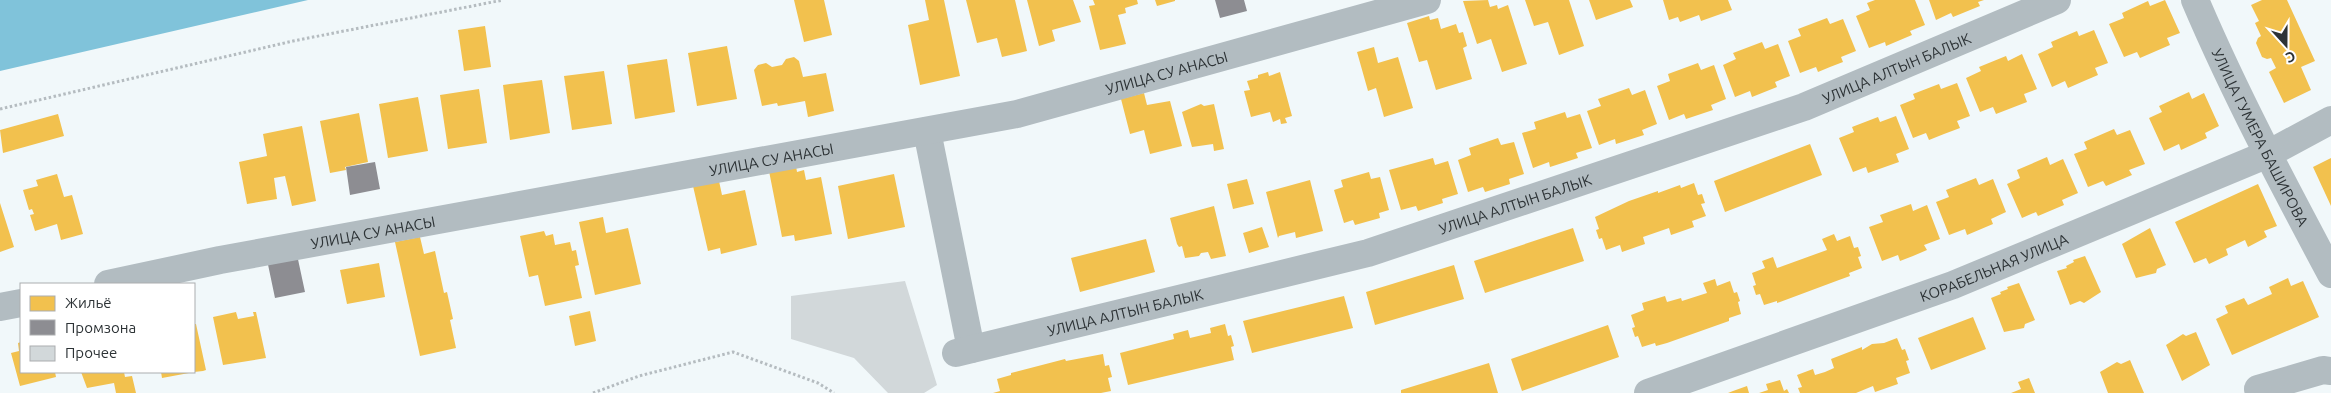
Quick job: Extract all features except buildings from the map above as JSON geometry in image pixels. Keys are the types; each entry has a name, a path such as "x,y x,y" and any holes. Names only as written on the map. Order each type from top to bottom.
{"street":[{"name":"УЛИЦА СУ АНАСЫ","path":"113,283 230,258 1017,114 1427,0"},
{"name":"УЛИЦА АЛТЫН БАЛЫК","path":"927,131 964,351 1368,253 1804,107 2056,0"},
{"name":"УЛИЦА ГУМЕРА БАШИРОВА","path":"2195,0 2216,48 2268,154 2331,274"},
{"name":"КОРАБЕЛЬНАЯ УЛИЦА","path":"1648,393 1953,285 2268,154 2331,120"},
{"path":"0,307 20,303"},
{"path":"2258,389 2323,370 2331,371"}],"path":[{"path":"0,109 293,41 503,0"},
{"path":"594,393 639,376 732,352 818,383 834,393"}],"water":[{"path":"0,0 308,0 0,71"}]}
